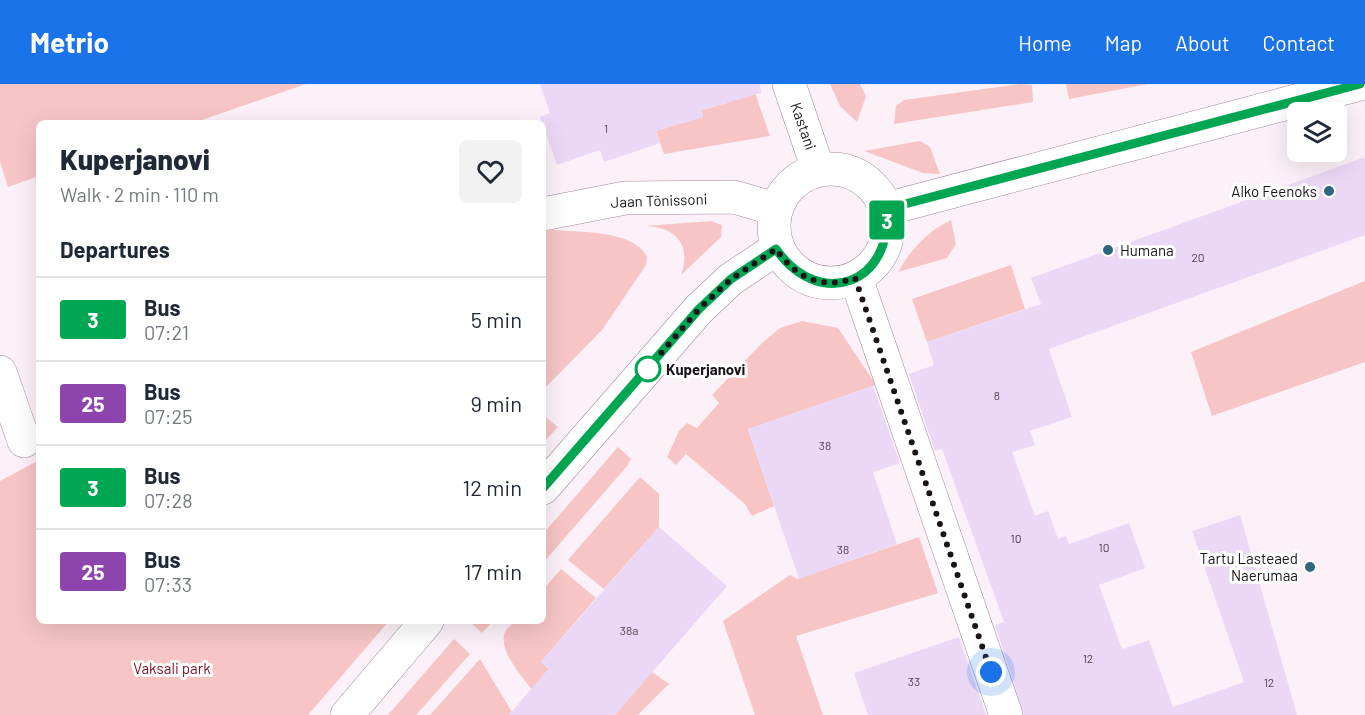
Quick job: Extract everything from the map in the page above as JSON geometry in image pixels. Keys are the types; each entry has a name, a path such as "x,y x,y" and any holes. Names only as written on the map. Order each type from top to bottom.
{"street":[{"name":"Kastani","path":"789,84 818,169"},
{"path":"886,209 1340,86"},
{"path":"818,169 840,169 865,179 881,197 886,209 888,230 883,251 873,265 855,278 839,284 821,283 802,277 786,263 776,249 772,225 775,209 794,180 818,169"},
{"name":"Jaan Tõnissoni","path":"546,213 626,198 734,197 775,209"},
{"path":"546,485 699,309 731,279 776,249"},
{"path":"855,278 1006,715"},
{"path":"0,372 21,442"},
{"path":"347,715 424,624"}],"green space":[{"path":"0,84 306,84 202,120 36,120 36,177 8,187 0,162"},
{"path":"752,84 770,136 664,154 656,131 703,117 702,110 727,103"},
{"path":"830,84 860,84 866,96 857,122 840,106"},
{"path":"1019,84 1032,85 1033,102 894,124 896,106 904,100"},
{"path":"1066,84 1148,84 1069,99"},
{"path":"920,141 930,147 940,174 923,173 864,151"},
{"path":"951,220 956,244 947,258 898,272 920,242"},
{"path":"711,221 722,225 721,237 681,275 684,254 678,239 665,230 645,226"},
{"path":"546,231 590,232 619,237 641,248 647,257 646,265 602,330 546,387"},
{"path":"1011,265 1025,309 927,342 912,299"},
{"path":"1365,281 1365,362 1212,416 1191,352"},
{"path":"802,321 838,328 876,385 748,429 774,506 752,516 745,504 686,454 676,465 667,457 679,431 687,423 697,428 719,403 712,395 763,342 780,328"},
{"path":"546,417 558,427 546,440"},
{"path":"618,447 631,459 546,560 546,531"},
{"name":"Vaksali park","path":"36,462 36,624 386,624 308,715 0,715 0,481"},
{"path":"640,477 659,494 659,527 604,589 568,560"},
{"path":"919,537 938,593 796,636 823,715 755,715 723,621 790,575 797,579"},
{"path":"561,569 596,598 541,662 601,713 555,715 521,676 507,652 504,641 505,632 512,624 546,624 546,586"},
{"path":"472,624 490,624 482,633"},
{"path":"454,639 470,654 416,715 388,715"},
{"path":"480,659 512,712 509,715 430,715"},
{"path":"652,672 669,684 638,715 615,715"}],"building":[{"path":"540,84 760,84 761,93 702,110 703,117 656,131 660,143 604,162 600,150 557,165 546,134 546,120 541,120 540,117 550,113"},
{"path":"1365,157 1365,235 1049,349 1072,417 1030,431 1035,445 1012,452 1035,516 1048,511 1058,539 1066,536 1069,544 1129,523 1145,568 1099,585 1122,649 1149,640 1173,707 1244,682 1192,531 1240,515 1297,715 1024,715 995,625 1004,622 942,449 935,451 909,374 934,365 927,342 1041,304 1031,278"},
{"path":"873,386 900,463 873,472 897,544 799,579 748,429"},
{"path":"659,527 727,586 615,715 509,715 549,668 541,662"},
{"path":"959,637 986,715 868,715 854,673"}],"bus line":[{"name":"3","path":"546,485 699,309 731,279 776,249 786,263 802,277 821,283 839,284 855,278 873,265 883,251 888,230 886,209 1360,84"}],"place":[{"name":"Alko Feenoks","path":"1329,191"},
{"name":"Humana","path":"1108,250"},
{"name":"Kuperjanovi","path":"648,369"},
{"name":"Tartu Lasteaed Naerumaa","path":"1310,567"}],"route":[{"path":"648,369 644,373 699,309 731,279 776,249 786,263 802,277 821,283 839,284 855,278 991,672"}]}
